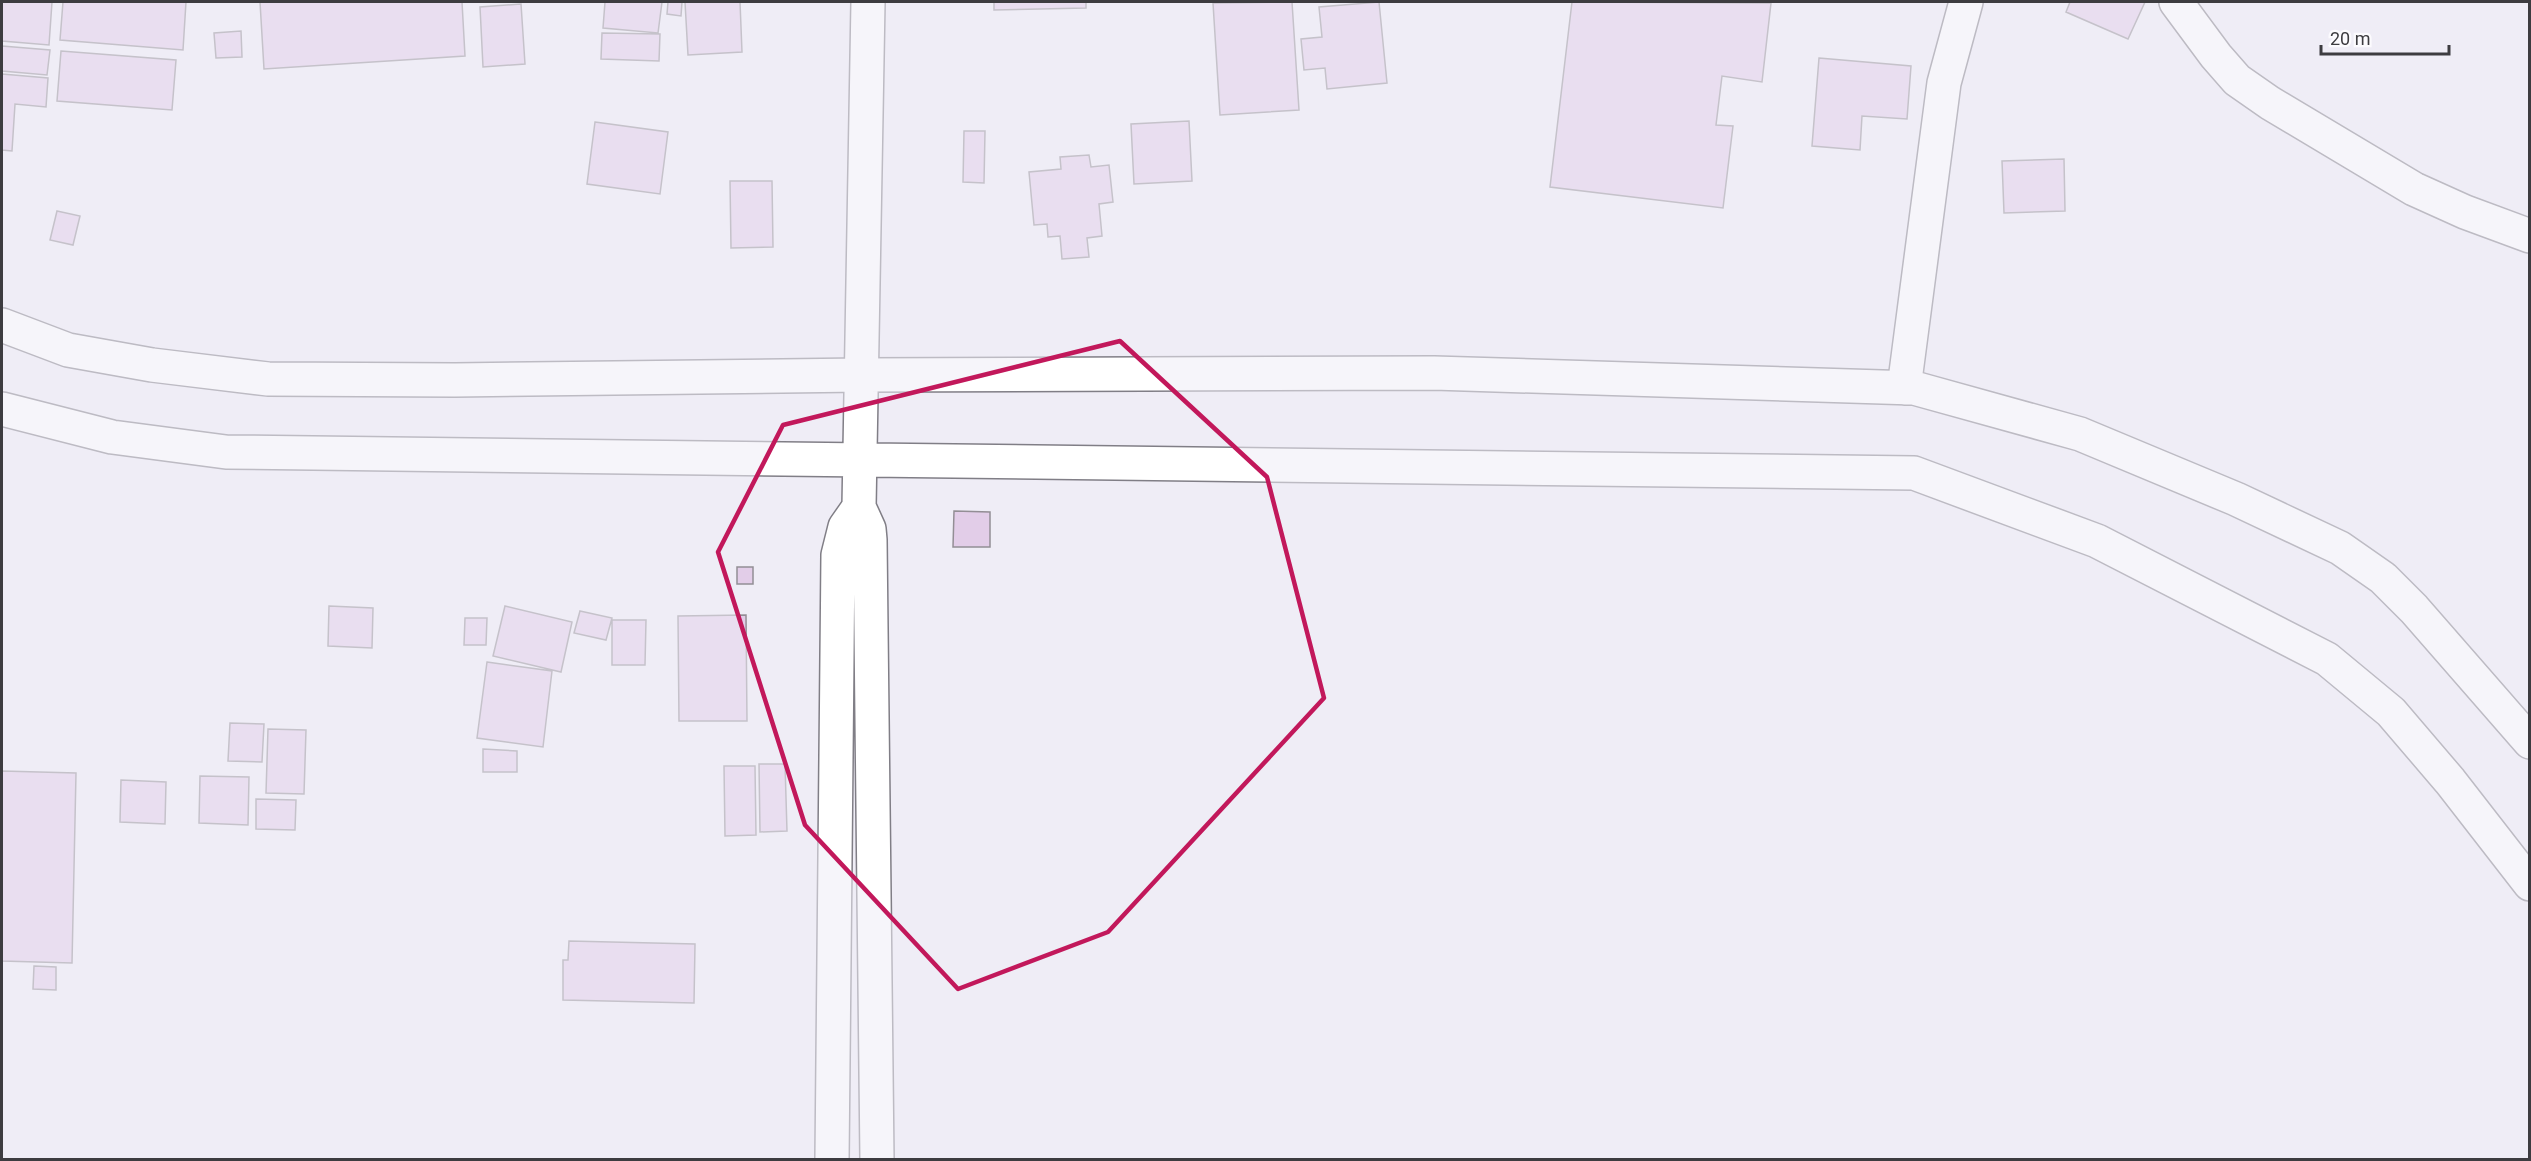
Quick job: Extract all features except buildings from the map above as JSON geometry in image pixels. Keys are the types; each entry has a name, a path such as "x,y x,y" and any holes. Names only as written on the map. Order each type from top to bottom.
{"street":[{"path":"832,1160 838,555 846,527 858,507 861,452 868,2"},
{"path":"1904,388 1944,83 1966,2"},
{"path":"2176,2 2237,80 2270,103 2414,189 2465,212 2529,236"},
{"path":"2,325 68,350 152,365 268,379 862,380 1434,372 1914,388 2080,434 2236,499 2340,548 2383,578 2414,609 2529,742"},
{"path":"2,409 112,437 226,452 861,452 1914,473 2097,541 2327,659 2391,712 2450,781 2529,884"},
{"path":"858,507 869,530 870,540 877,1160"}],"highlighted area":[{"path":"1120,341 1267,477 1324,698 1108,932 958,989 805,825 718,552 783,425"}]}
